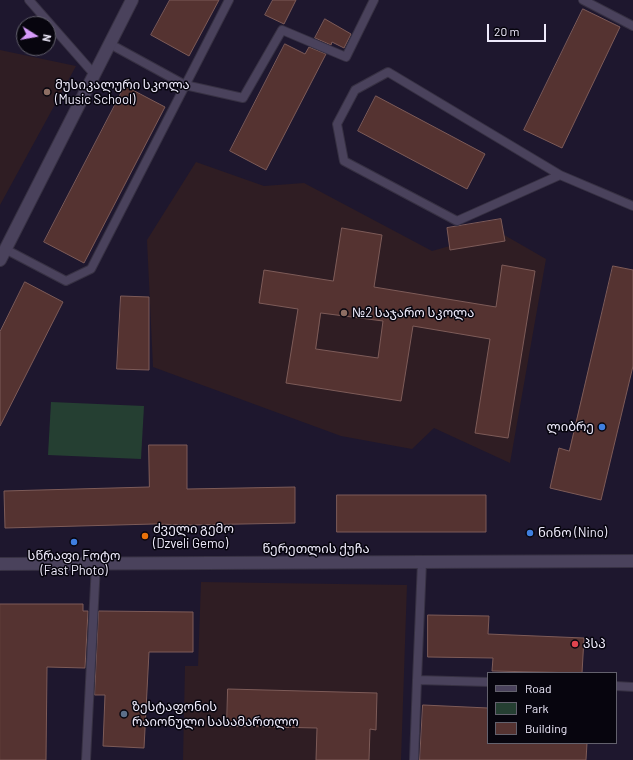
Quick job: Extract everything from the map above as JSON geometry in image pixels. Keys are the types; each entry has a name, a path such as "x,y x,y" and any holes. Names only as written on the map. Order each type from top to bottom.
{"street":[{"path":"3,255 132,0"},
{"name":"წერეთლის ქუჩა","path":"0,564 633,561"}],"lane":[{"path":"29,0 94,74"},
{"path":"3,255 66,281 91,269 229,0"},
{"path":"110,44 185,85 243,98 282,30 346,57 374,0"},
{"path":"583,0 633,26"},
{"path":"560,175 457,221 344,161 337,124 355,90 388,72 560,175 633,206"},
{"path":"414,760 422,562"},
{"path":"86,760 96,564"},
{"path":"417,680 487,682"},
{"path":"617,686 633,687"}],"shaded area":[{"path":"0,50 16,53 16,56 28,56 76,66 0,205"},
{"name":"№2 საჯარო სკოლა","path":"196,162 264,186 304,183 432,251 499,232 546,259 510,463 434,428 412,449 341,436 153,367 147,240"},
{"path":"201,582 407,585 401,760 183,760 185,666 198,666"}],"green space":[{"path":"51,402 144,406 141,459 48,455"}],"building":[{"path":"170,0 219,0 189,56 151,35"},
{"path":"273,0 296,0 284,24 265,15"},
{"path":"583,9 620,27 562,148 524,130"},
{"path":"325,19 351,34 344,48 332,42 331,45 315,38"},
{"path":"285,44 305,54 309,47 326,54 266,170 230,151"},
{"path":"125,86 165,107 84,263 44,242"},
{"path":"376,96 485,154 467,189 358,131"},
{"path":"501,219 505,241 450,250 447,228"},
{"path":"342,228 382,235 374,287 496,307 502,265 535,271 508,438 475,433 490,339 413,326 401,401 286,383 298,309 259,303 264,270 333,281","holes":["321,313 383,321 378,358 316,349"]},
{"path":"613,266 633,270 633,366 601,500 550,488 559,448 569,451"},
{"path":"25,282 63,302 0,426 0,332"},
{"path":"121,296 149,297 149,370 117,369"},
{"path":"149,445 187,445 187,489 295,487 295,523 190,525 154,524 5,528 4,491 149,487"},
{"path":"337,495 486,495 486,532 337,532"},
{"path":"0,604 83,604 83,611 88,611 85,668 47,667 46,760 0,760"},
{"path":"99,611 193,612 193,652 149,652 144,748 103,746 105,695 95,695"},
{"path":"428,615 489,616 488,634 584,638 582,672 492,671 493,658 428,657"},
{"path":"228,689 377,693 376,730 370,729 369,760 316,760 317,728 227,726"},
{"path":"423,705 487,708 487,744 587,744 586,760 420,760"}],"place":[{"name":"მუსიკალური სკოლა (Music School)","path":"47,92"},
{"name":"№2 საჯარო სკოლა","path":"344,313"},
{"name":"ლიბრე","path":"602,427"},
{"name":"ნინო (Nino)","path":"530,533"},
{"name":"ძველი გემო (Dzveli Gemo)","path":"145,536"},
{"name":"სწრაფი Fოტო (Fast Photo)","path":"74,542"},
{"name":"პსპ","path":"575,644"},
{"name":"ზესტაფონის რაიონული სასამართლო","path":"124,714"}]}
